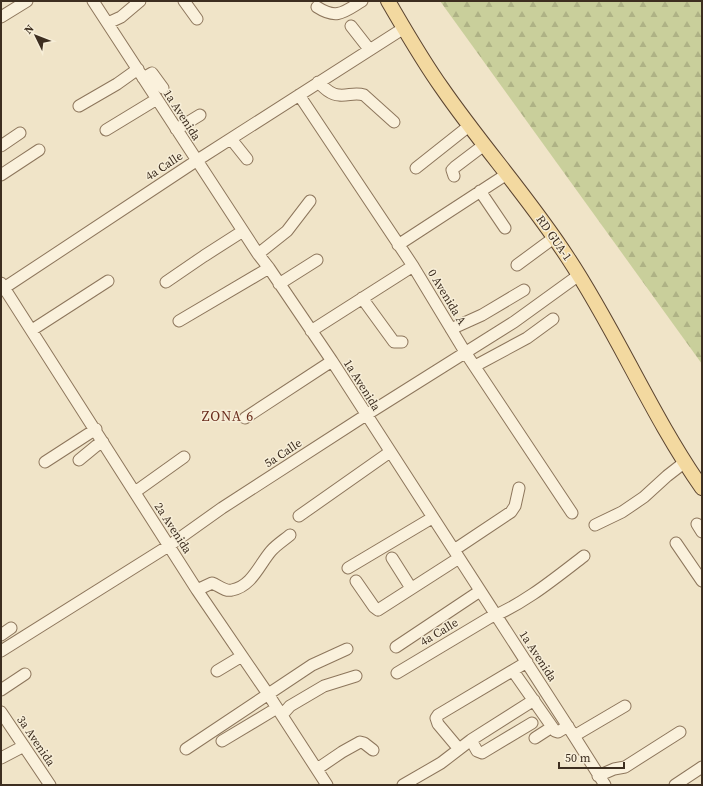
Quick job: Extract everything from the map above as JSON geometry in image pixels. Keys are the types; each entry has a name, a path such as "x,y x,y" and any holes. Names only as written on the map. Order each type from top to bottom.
{"main road":[{"name":"RD GUA-1","path":"388,1 442,89 555,237 579,275 659,420 702,488"}],"street":[{"path":"1,17 27,1"},
{"name":"1a Avenida","path":"93,1 196,161 332,361 605,785"},
{"path":"108,23 120,17 140,1"},
{"path":"184,1 197,19"},
{"path":"317,7 327,13 334,14 345,11 362,1"},
{"path":"351,26 370,49"},
{"name":"4a Calle","path":"2,287 404,28"},
{"path":"79,106 117,84 140,74 152,73 163,88"},
{"path":"318,82 328,91 341,96 359,93 364,95 394,122"},
{"name":"0 Avenida A","path":"299,95 413,266 465,352 572,514"},
{"path":"106,130 157,99"},
{"path":"176,129 200,115"},
{"path":"416,168 469,126"},
{"path":"1,146 20,132"},
{"path":"231,139 246,159"},
{"path":"454,176 452,170 484,145"},
{"path":"1,175 39,150"},
{"path":"398,245 507,174"},
{"path":"480,191 505,228"},
{"path":"258,254 287,231 310,201"},
{"path":"166,282 243,231"},
{"path":"518,265 555,237"},
{"path":"279,284 317,260"},
{"path":"311,331 413,266"},
{"path":"180,321 269,268"},
{"name":"5a Calle","path":"1,652 170,545 222,508 366,415 514,322 579,275"},
{"path":"32,330 108,281"},
{"name":"2a Avenida","path":"2,287 32,330 170,545 197,590 268,694 327,785"},
{"path":"451,329 482,315 524,290"},
{"path":"362,298 394,342 402,342"},
{"path":"475,366 527,338 553,319"},
{"path":"245,418 332,361"},
{"path":"45,462 96,430"},
{"path":"79,460 103,442"},
{"path":"299,516 390,452"},
{"path":"135,492 184,457"},
{"path":"595,526 622,512 644,498 667,476 685,462"},
{"path":"356,581 376,610 378,610 457,554 510,512 515,506 519,488"},
{"path":"348,568 432,518"},
{"path":"197,590 212,583 224,589 231,590 241,586 251,579 272,550 290,535"},
{"path":"676,543 702,581"},
{"name":"4a Calle","path":"397,673 489,618 524,600 584,556"},
{"path":"392,558 411,588"},
{"path":"396,647 480,591"},
{"path":"1,635 11,628"},
{"path":"186,749 312,665 347,649"},
{"path":"217,671 242,656"},
{"path":"459,750 438,724 436,718 438,715 527,662"},
{"path":"513,671 552,727 558,732 571,731 625,706"},
{"path":"1,690 25,674"},
{"path":"222,741 279,712 324,686 356,676"},
{"path":"403,785 441,763 471,740 534,700"},
{"name":"3a Avenida","path":"2,715 50,785"},
{"path":"471,740 478,751 482,753 532,723"},
{"path":"535,738 552,727"},
{"path":"598,776 614,768 625,767 680,732"},
{"path":"317,769 360,742 364,743 373,750"},
{"path":"1,758 24,746"},
{"path":"675,785 702,767"}],"green space":[{"path":"440,1 702,1 702,364"}],"district":[{"name":"ZONA 6","path":"228,416"}]}
